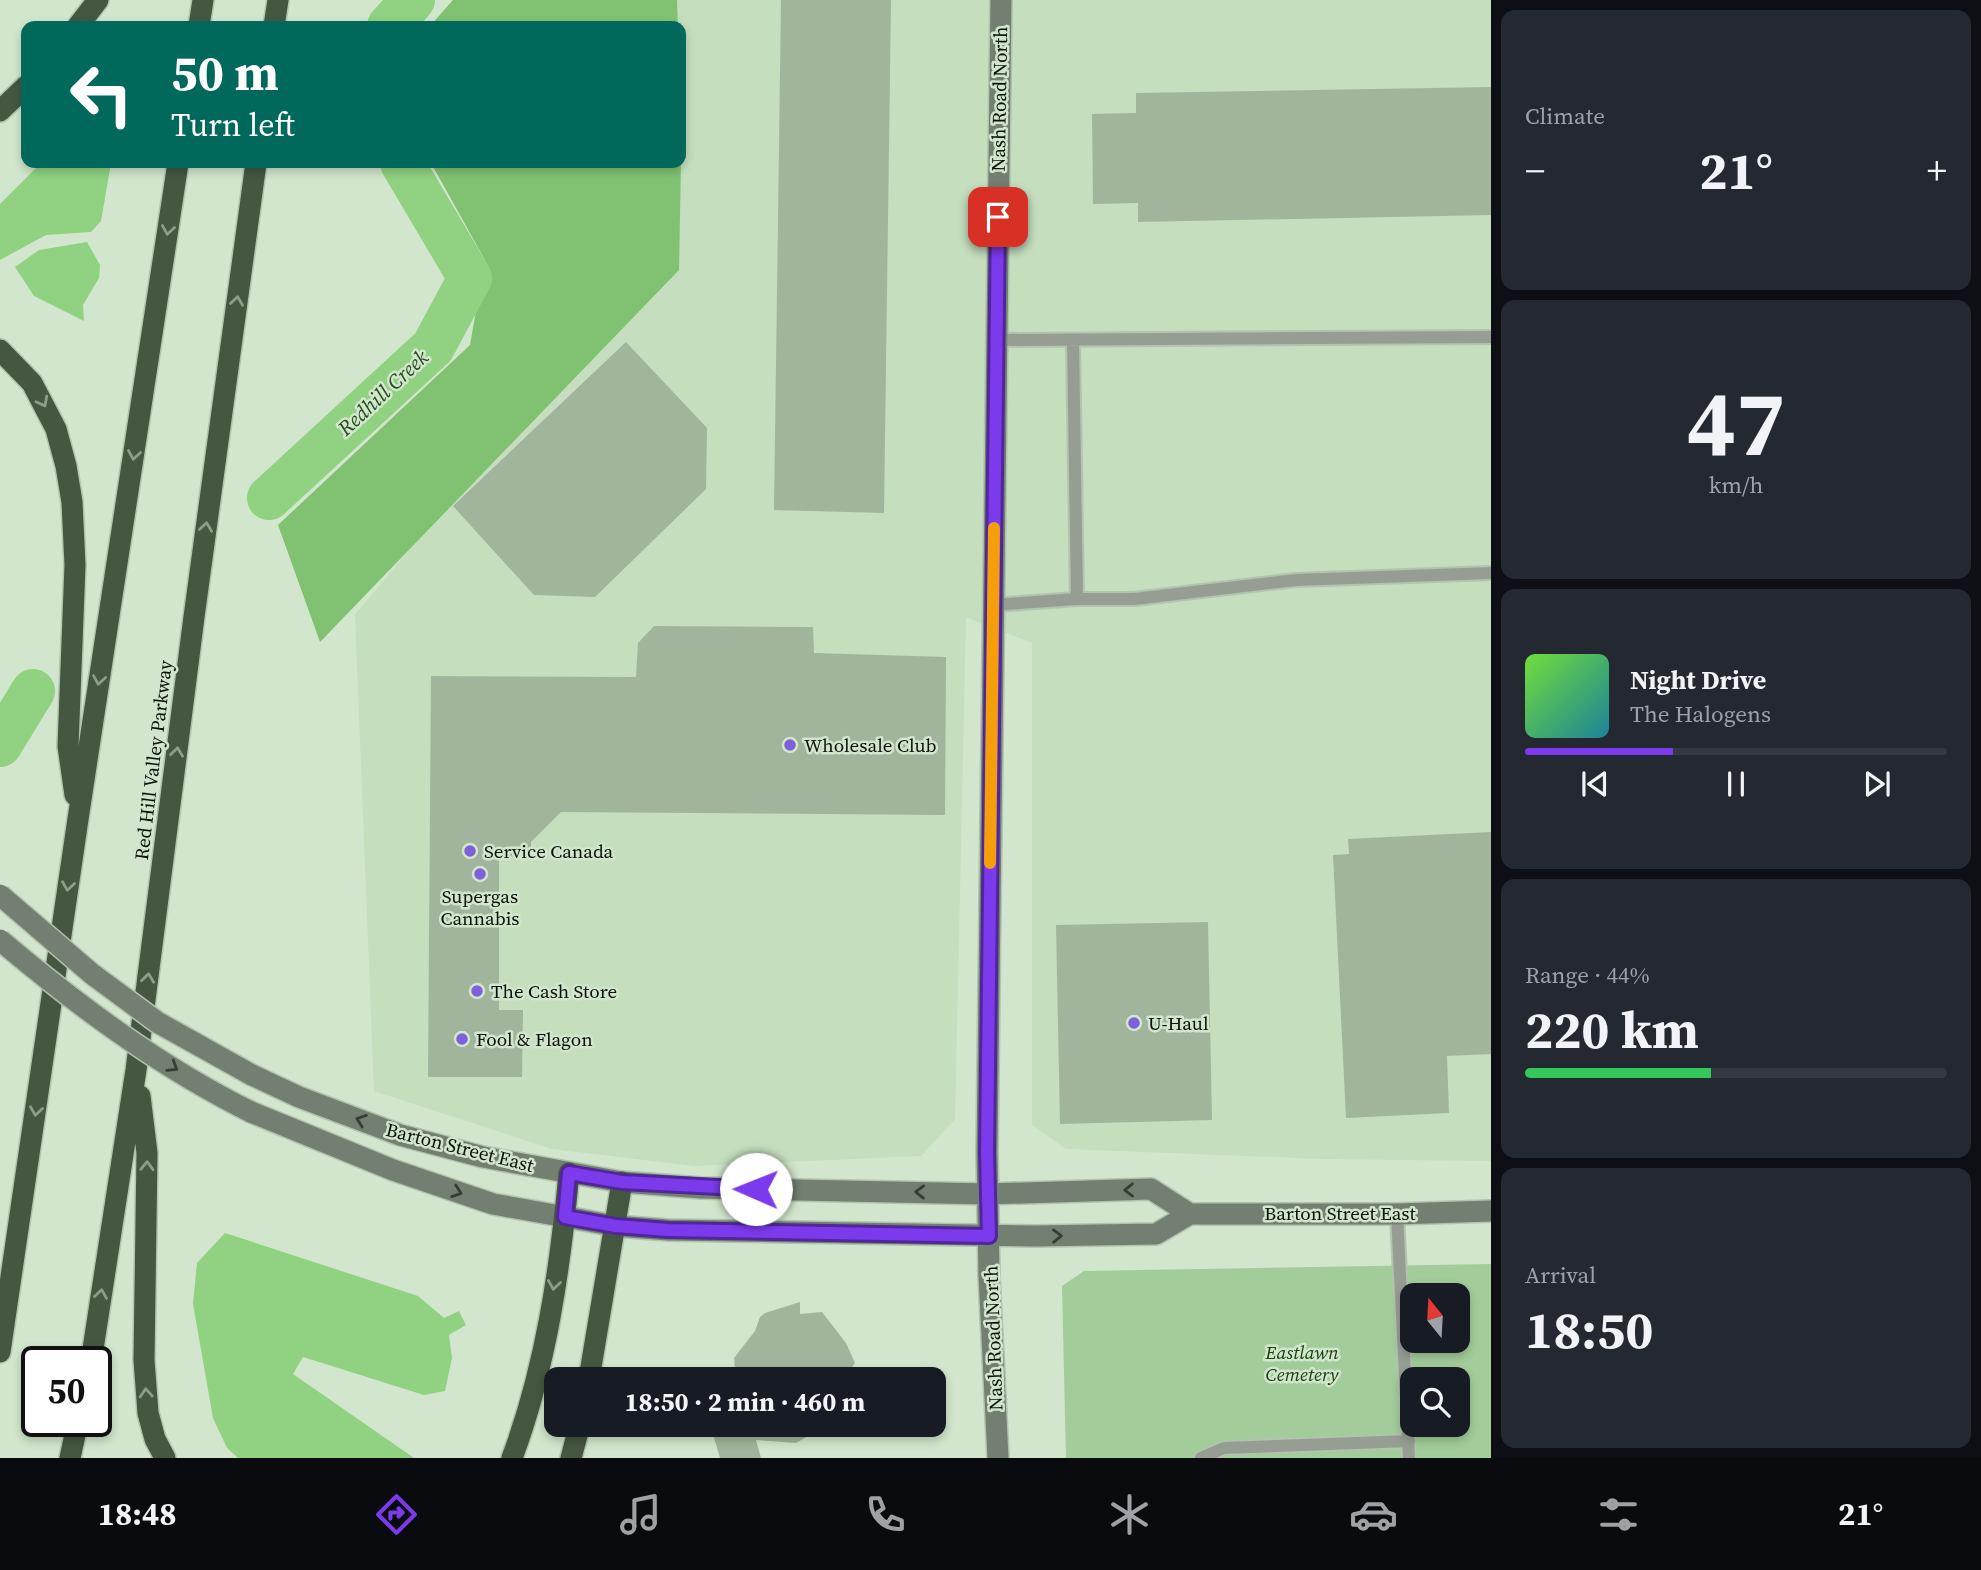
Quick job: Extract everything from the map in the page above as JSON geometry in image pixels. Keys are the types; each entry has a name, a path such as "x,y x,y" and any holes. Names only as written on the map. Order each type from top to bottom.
{"highway":[{"path":"82,21 98,0"},
{"path":"200,21 203,0"},
{"path":"275,21 278,0"},
{"path":"0,111 21,91"},
{"path":"0,1352 177,168"},
{"name":"Red Hill Valley Parkway","path":"93,1346 136,1070 255,168"},
{"path":"0,350 32,383 56,429 72,502 75,565 68,746 78,819"},
{"path":"136,1070 147,1153 144,1360 148,1413 155,1439 165,1458"},
{"path":"512,1458 526,1420 544,1351 565,1217 569,1173"},
{"path":"591,1367 622,1182"},
{"path":"70,1458 75,1437"},
{"path":"571,1458 577,1437"}],"main road":[{"name":"Nash Road North","path":"998,1458 988,1194 1001,0"},
{"name":"Barton Street East","path":"0,895 92,974 157,1022 252,1076 299,1097 400,1135 482,1157 622,1182 701,1188 988,1194 1151,1189 1190,1214"},
{"name":"Barton Street East","path":"0,940 109,1027 221,1097 393,1170 493,1204 616,1226 668,1230 989,1236 1156,1234 1190,1214 1491,1211"}],"lane":[{"path":"996,340 1491,337"},
{"path":"1073,340 1077,600"},
{"path":"993,605 1135,599 1296,580 1491,573"},
{"path":"1397,1214 1409,1458"},
{"path":"1201,1458 1224,1448 1409,1441"}],"shaded area":[{"path":"453,0 677,0 678,21 434,21"},
{"path":"677,0 1491,0 1491,1161 1325,1159 1066,1149 1032,1125 1032,643 966,617 955,1119 921,1156 695,1166 552,1149 374,1091 355,615 443,509 678,270 680,168 686,168 686,21 678,21"},
{"path":"36,168 110,168 101,221 91,232 46,235 0,260 0,204"},
{"path":"434,168 681,168 679,270 320,642 278,525 470,345 485,260"},
{"path":"87,242 100,265 99,278 83,305 84,321 34,296 15,267 39,250"},
{"path":"225,1233 418,1296 444,1318 459,1311 466,1325 449,1335 452,1358 445,1391 424,1395 303,1357 293,1374 414,1458 238,1458 227,1448 213,1418 193,1304 197,1263"}],"green space":[{"name":"Eastlawn Cemetery","path":"1491,1264 1491,1458 1066,1458 1062,1286 1084,1271"}],"building":[{"path":"781,0 891,0 884,513 774,510"},
{"path":"1491,87 1491,215 1138,222 1138,203 1093,204 1092,114 1136,113 1136,93"},
{"path":"626,342 707,428 706,489 595,597 534,595 453,506"},
{"path":"654,626 813,627 814,653 946,657 945,815 561,812 531,842 531,856 499,857 499,1010 523,1010 522,1077 428,1077 431,676 636,677 638,643"},
{"path":"1491,832 1491,1054 1447,1056 1449,1113 1346,1118 1333,855 1349,854 1348,839"},
{"name":"U-Haul","path":"1208,922 1212,1120 1060,1124 1056,925"},
{"path":"800,1302 800,1314 822,1312 846,1343 855,1363 852,1367 735,1367 734,1358 765,1313"},
{"path":"714,1437 806,1437 796,1443 756,1440 761,1458 720,1458"}],"waterway":[{"name":"Redhill Creek","path":"394,21 413,0"},
{"name":"Redhill Creek","path":"269,498 433,347 470,278 405,168"},
{"name":"Redhill Creek","path":"0,745 33,691"}],"slow traffic":[{"path":"990,863 994,528"}],"place":[{"name":"Wholesale Club","path":"790,745"},
{"name":"Service Canada","path":"470,851"},
{"name":"Supergas Cannabis","path":"480,874"},
{"name":"The Cash Store","path":"477,991"},
{"name":"U-Haul","path":"1134,1023"},
{"name":"Fool & Flagon","path":"462,1039"}],"route":[{"path":"756,1189 622,1182 569,1173 565,1217 616,1226 668,1230 989,1236 987,1152 998,217"}]}
